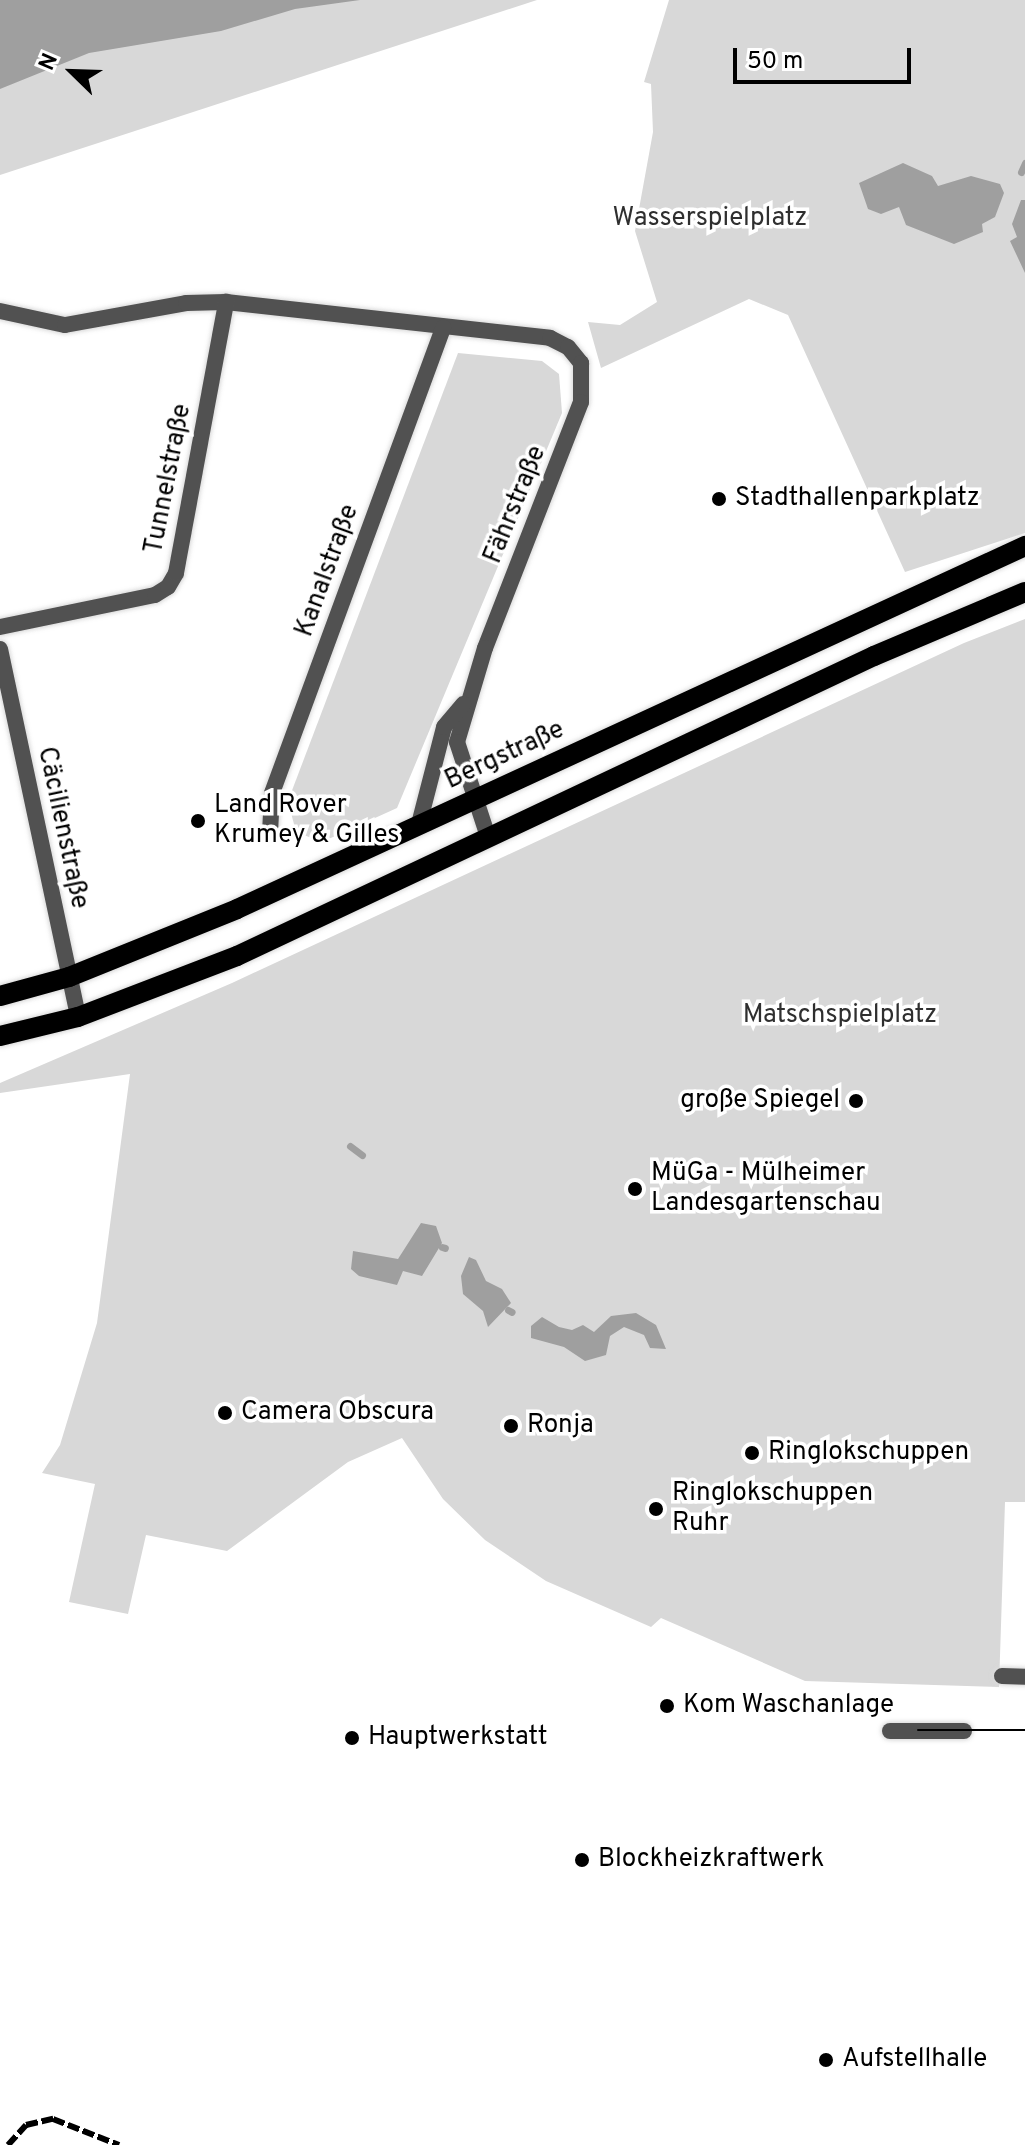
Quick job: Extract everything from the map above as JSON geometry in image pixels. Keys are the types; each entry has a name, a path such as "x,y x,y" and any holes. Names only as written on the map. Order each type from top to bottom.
{"main road":[{"name":"Bergstraße","path":"0,996 69,977 237,909 1025,546"},
{"path":"0,1036 78,1017 237,956 874,656 1025,592"}],"street":[{"path":"0,311 65,325 186,303 226,302 443,327"},
{"name":"Tunnelstraße","path":"0,627 155,595 168,587 176,573 226,302"},
{"name":"Fährstraße","path":"443,327 550,338 568,347 581,363 581,402 467,700 457,742 473,800 488,837"},
{"name":"Kanalstraße","path":"270,833 272,793 443,327"},
{"name":"Cäcilienstraße","path":"0,649 78,1017"},
{"name":"Fährstraße","path":"419,824 444,727 467,700"},
{"path":"1002,1676 1025,1677"},
{"path":"890,1731 964,1731"}],"green space":[{"path":"0,0 537,0 0,175"},
{"name":"Wasserspielplatz","path":"669,0 1025,0 1025,533 905,572 788,315 749,299 601,368 588,322 620,325 657,302 635,231 653,132 651,84 644,82"},
{"path":"458,353 542,361 559,374 562,413 397,808 322,842 296,832 288,801"},
{"name":"MüGa - Mülheimer Landesgartenschau","path":"1025,619 1025,1502 1005,1502 999,1687 805,1681 661,1618 651,1627 546,1581 485,1540 443,1499 402,1438 348,1462 227,1551 146,1535 128,1614 69,1602 95,1484 42,1473 60,1445 97,1323 130,1074 0,1093 0,1083 232,983 964,643"}],"shaded area":[{"path":"0,0 360,0 295,9 221,31 89,53 0,89"},
{"path":"903,163 932,176 938,186 971,176 1000,184 1004,193 995,217 982,224 983,232 954,244 906,225 899,207 881,214 868,209 859,183"},
{"path":"1021,200 1025,200 1025,273 1010,241 1017,237 1012,224"},
{"path":"421,1223 436,1226 442,1243 422,1276 403,1271 397,1285 359,1276 351,1269 353,1251 398,1259"},
{"path":"469,1257 476,1260 486,1281 502,1289 511,1303 488,1327 483,1311 463,1294 461,1276"},
{"path":"636,1313 656,1325 666,1349 650,1348 644,1335 624,1327 610,1336 606,1355 585,1361 564,1347 531,1338 531,1326 542,1317 559,1327 572,1330 583,1325 594,1332 611,1316"}],"waterway":[{"path":"1021,172 1025,163"},
{"path":"350,1146 362,1155"},
{"path":"508,1310 512,1312"}],"tram line":[{"path":"918,1730 1025,1730"}],"railway":[{"path":"8,2145 26,2125 53,2119 119,2145"}],"place":[{"name":"Stadthallenparkplatz","path":"719,499"},
{"name":"Land Rover Krumey & Gilles","path":"198,821"},
{"name":"große Spiegel","path":"856,1101"},
{"name":"MüGa - Mülheimer Landesgartenschau","path":"635,1189"},
{"name":"Camera Obscura","path":"225,1413"},
{"name":"Ronja","path":"511,1426"},
{"name":"Ringlokschuppen","path":"752,1453"},
{"name":"Ringlokschuppen Ruhr","path":"656,1509"},
{"name":"Kom Waschanlage","path":"667,1706"},
{"name":"Hauptwerkstatt","path":"352,1738"},
{"name":"Blockheizkraftwerk","path":"582,1860"},
{"name":"Aufstellhalle","path":"826,2060"}],"park label":[{"name":"Matschspielplatz","path":"840,1016"}]}
